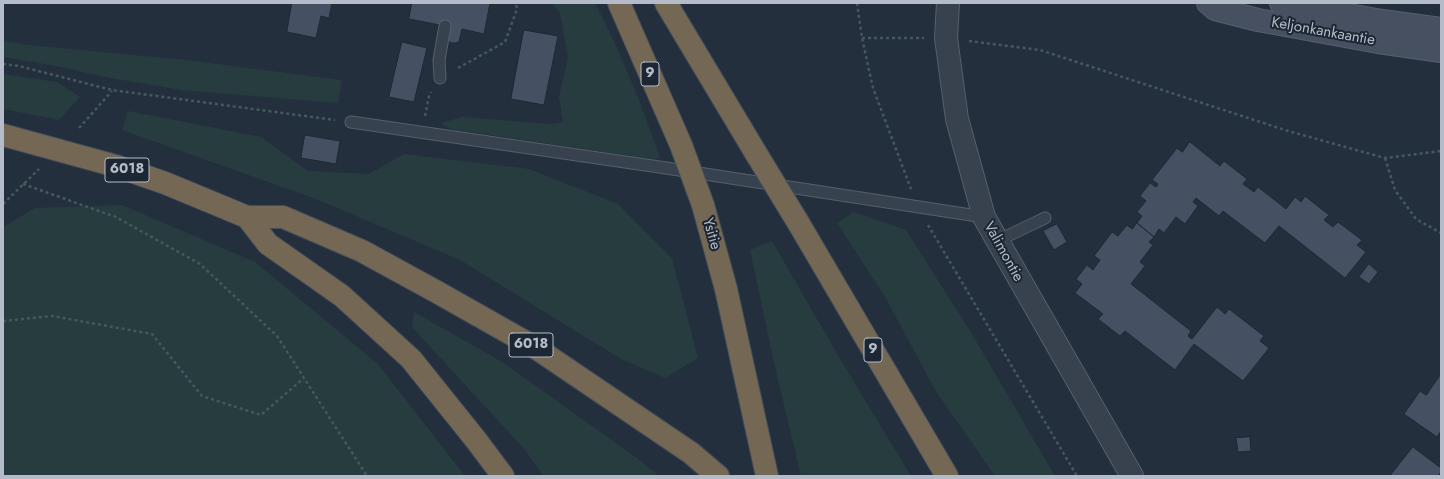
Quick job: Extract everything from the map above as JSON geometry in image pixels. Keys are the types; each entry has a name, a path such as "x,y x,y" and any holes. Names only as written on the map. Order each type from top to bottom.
{"highway":[{"name":"Ysitie","path":"619,3 680,145 703,205 726,289 766,476"},
{"name":"9","path":"666,3 799,224 947,476"},
{"name":"6018","path":"3,135 116,166 165,183 247,217 284,217 368,255 536,348 691,453 718,476"},
{"name":"6018","path":"247,217 268,244 342,296 411,359 503,476"}],"main road":[{"name":"Keljonkankaantie","path":"1208,3 1215,9 1258,20 1378,42 1441,51"},
{"name":"Keljonkankaantie","path":"1281,3 1441,30"}],"street":[{"name":"Valimontie","path":"948,3 946,38 957,119 984,217 1132,476"}],"lane":[{"path":"440,78 439,60 445,26"},
{"path":"351,122 984,217"},
{"path":"997,241 1045,218"}],"path":[{"path":"422,132 429,96 440,78 505,42 517,9 516,3"},
{"path":"857,3 862,38 873,88 918,208 1077,476"},
{"path":"862,38 946,38 1040,50 1288,132 1385,158 1441,151"},
{"path":"3,64 19,66 112,90 351,122"},
{"path":"79,128 112,90"},
{"path":"1385,158 1395,190 1416,219 1441,233"},
{"path":"3,204 39,169"},
{"path":"23,184 116,217 200,264 277,336 367,476"},
{"path":"3,321 52,316 152,334 202,396 261,416 304,378"}],"green space":[{"path":"552,3 595,3 614,41 630,79 660,158 652,159 450,129 441,123 462,117 550,124 563,122 559,97 568,58 560,13"},
{"path":"3,41 29,45 186,60 342,80 338,103 181,90 3,57"},
{"path":"3,74 57,82 80,97 59,120 3,109"},
{"path":"128,111 261,137 308,171 369,174 404,154 529,169 618,204 672,258 698,358 665,378 621,359 460,260 316,199 122,130"},
{"path":"122,205 255,262 378,364 465,476 3,476 3,227 35,208"},
{"path":"854,212 906,230 972,334 1055,476 995,476 935,390 887,300 837,223"},
{"path":"772,241 836,352 911,476 801,476 775,367 750,250"},
{"path":"414,312 504,363 637,458 659,476 543,476 526,451 412,327"}],"building":[{"path":"292,3 332,3 329,18 321,16 316,38 287,32"},
{"path":"412,3 490,3 484,34 462,29 459,42 451,43 448,40 450,27 409,19"},
{"path":"524,30 558,36 544,105 511,99"},
{"path":"402,42 427,48 414,102 389,97"},
{"path":"305,135 340,141 336,164 301,158"},
{"path":"1190,142 1220,166 1224,161 1247,179 1243,184 1254,192 1258,187 1286,209 1295,197 1301,202 1305,196 1329,215 1324,220 1333,227 1338,222 1362,240 1357,245 1366,252 1345,278 1279,226 1265,243 1223,211 1219,216 1196,198 1193,202 1198,206 1185,224 1176,217 1164,233 1159,229 1154,237 1137,223 1142,216 1137,212 1146,201 1140,196 1150,183 1156,187 1158,184 1152,180 1177,148 1182,152"},
{"path":"1137,223 1154,237 1149,242 1153,245 1140,262 1145,266 1131,284 1191,331 1188,336 1192,339 1217,307 1225,314 1229,309 1264,336 1260,341 1269,348 1243,381 1194,344 1175,370 1125,331 1120,336 1098,319 1103,314 1075,293 1082,284 1076,279 1087,265 1093,270 1100,260 1094,256 1112,232 1118,236 1127,225 1132,229"},
{"path":"1057,224 1067,242 1054,250 1043,231"},
{"path":"1369,264 1378,272 1369,284 1359,277"},
{"path":"1441,374 1441,431 1437,437 1404,414 1420,391 1426,395"},
{"path":"1250,437 1251,451 1238,452 1236,438"},
{"path":"1413,447 1441,468 1441,472 1438,476 1390,476"}]}
